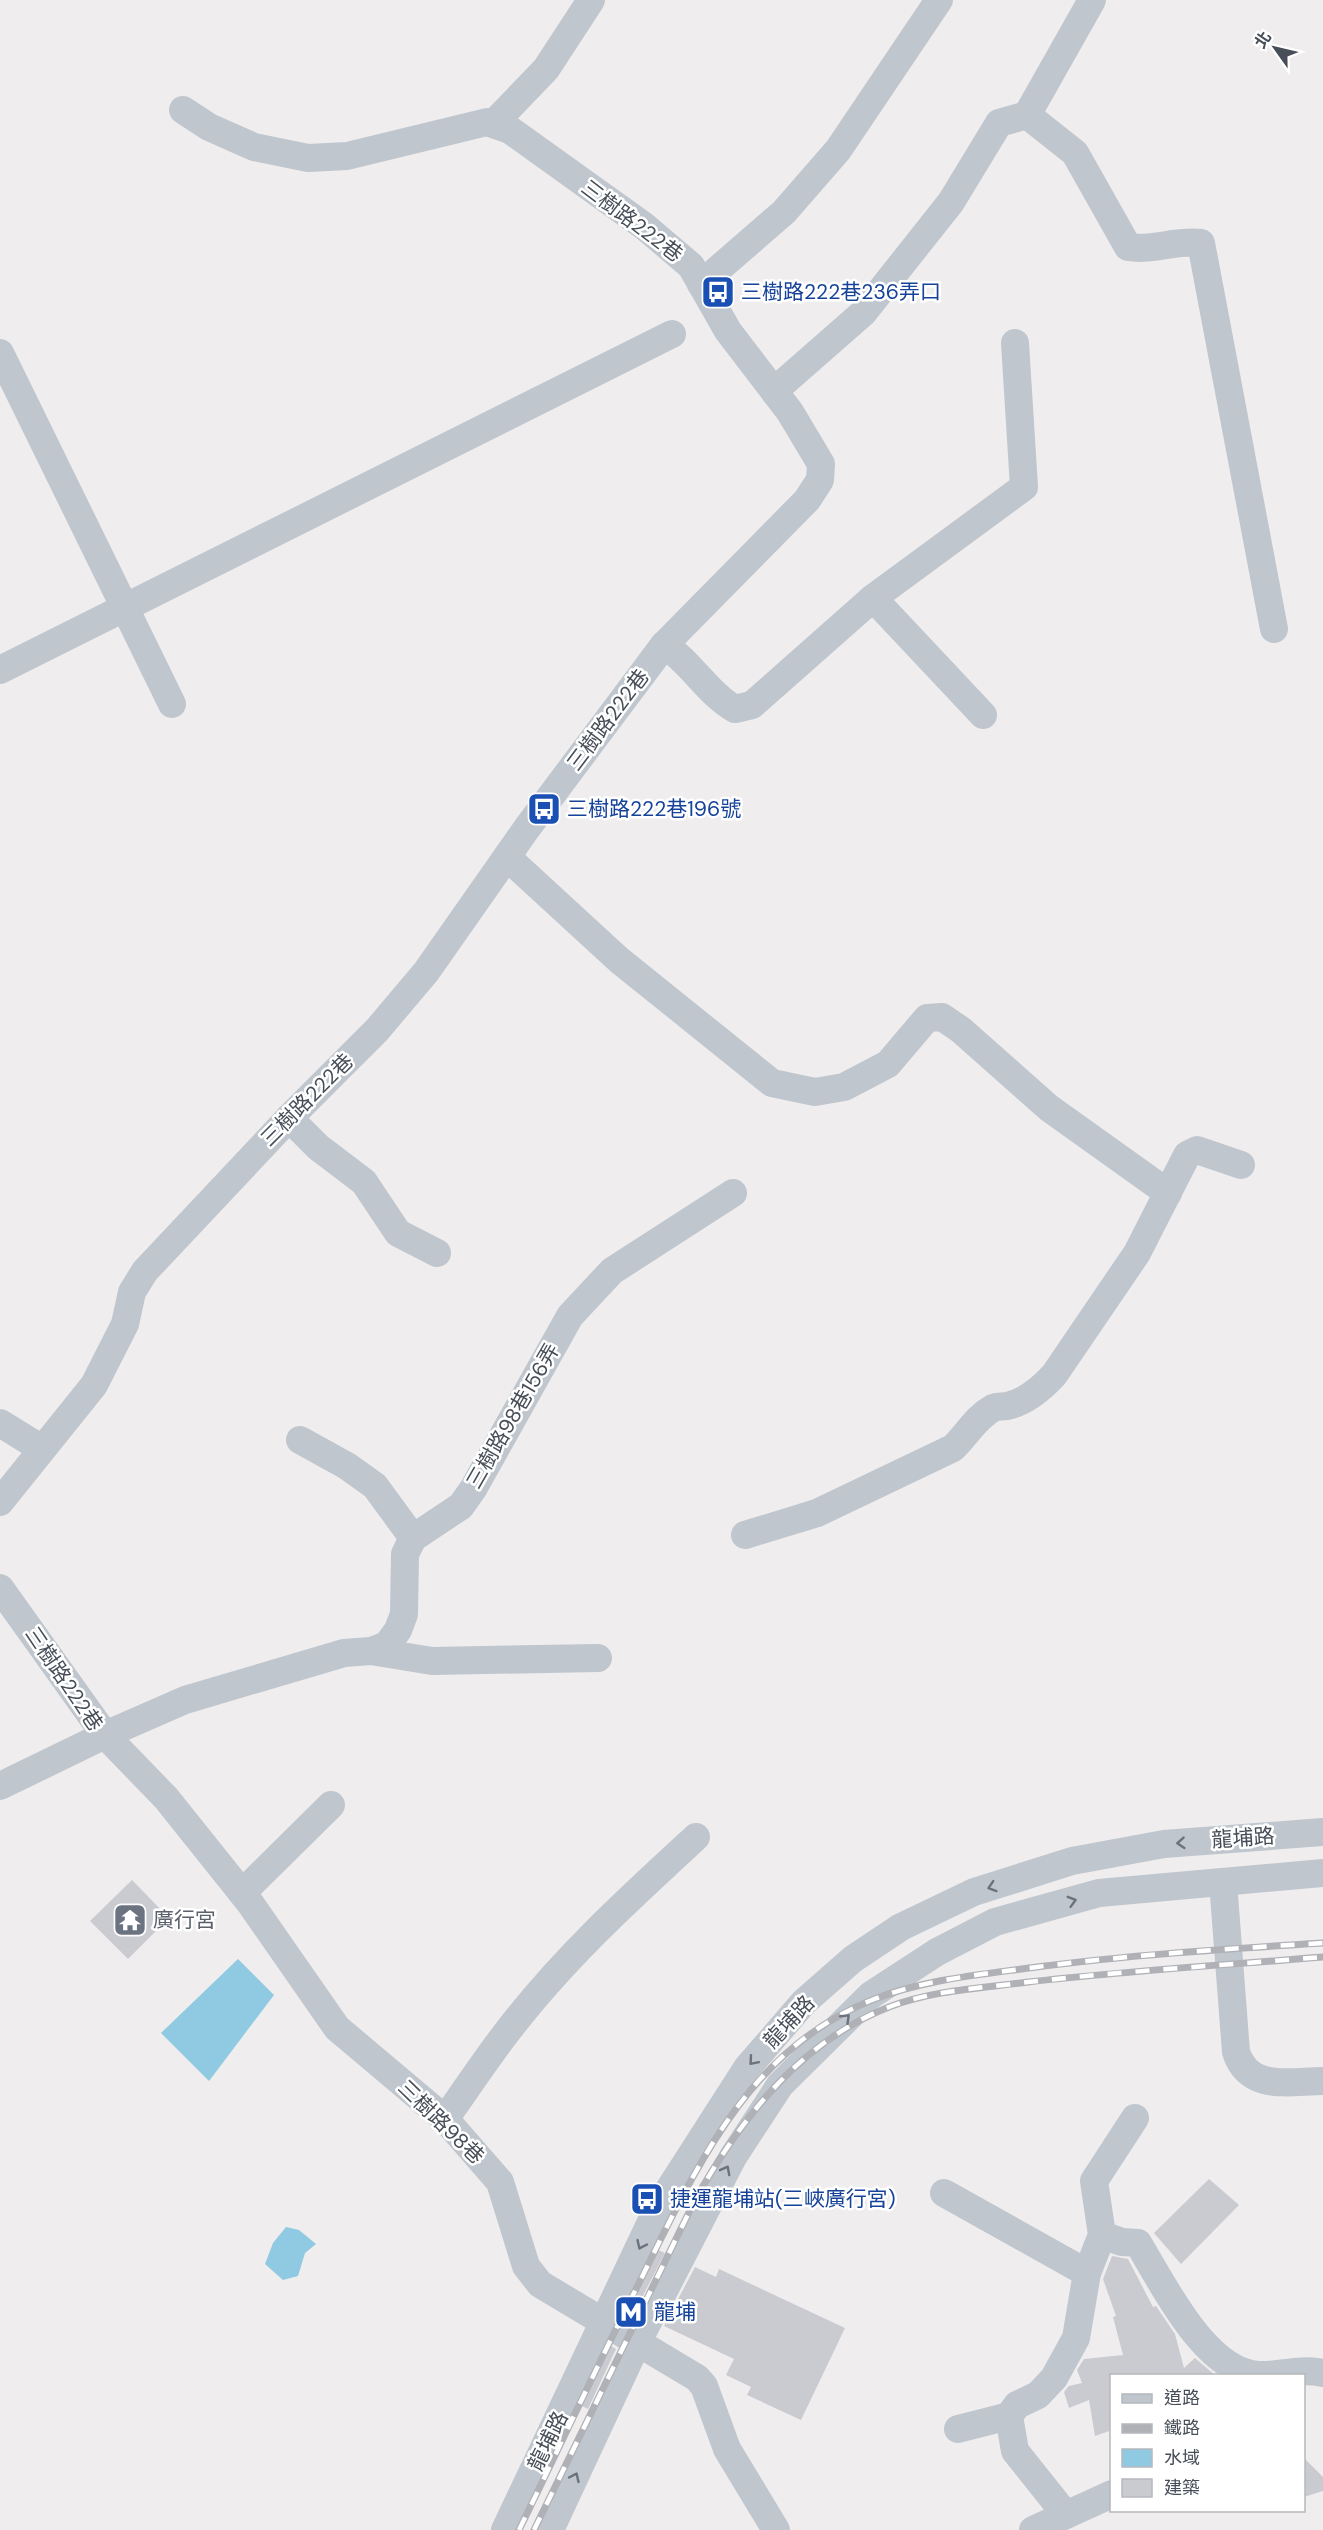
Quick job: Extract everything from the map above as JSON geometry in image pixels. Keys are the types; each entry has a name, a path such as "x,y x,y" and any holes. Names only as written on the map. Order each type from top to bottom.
{"street":[{"path":"183,110 209,127 254,147 308,158 347,156 487,122 495,123 546,69 591,0"},
{"path":"701,284 784,212 838,150 939,0"},
{"path":"774,392 863,313 951,202 999,123 1027,115 1092,0"},
{"path":"1027,115 1075,153 1128,247 1146,250 1182,241 1201,243 1274,629"},
{"name":"三樹路222巷","path":"0,1502 94,1385 125,1324 132,1292 145,1271 289,1118 377,1030 426,972 507,857 664,645 807,500 820,480 821,464 774,392 728,331 691,266 644,226 510,130 495,123"},
{"path":"0,670 672,334"},
{"path":"664,645 681,656 725,703 735,709 752,705 873,598 1024,487 1015,343"},
{"path":"0,353 172,704"},
{"path":"873,598 983,715"},
{"path":"507,857 619,960 772,1083 815,1092 844,1087 888,1064 927,1018 942,1017 961,1030 1049,1108 1168,1193"},
{"path":"289,1118 318,1147 364,1182 398,1233 437,1253"},
{"path":"745,1535 817,1513 953,1448 968,1434 976,1420 996,1407 1008,1406 1038,1392 1054,1375 1137,1253 1187,1155 1197,1150 1241,1165"},
{"name":"三樹路98巷156弄","path":"413,1538 461,1506 473,1489 570,1316 612,1271 733,1193"},
{"path":"0,1423 42,1449"},
{"path":"300,1440 347,1466 375,1486 413,1538 405,1554 404,1614 398,1630 387,1645 371,1651"},
{"name":"三樹路222巷","path":"0,1588 105,1735 0,1786"},
{"path":"105,1735 185,1700 344,1653 371,1651 432,1661 598,1658"},
{"name":"三樹路98巷","path":"105,1735 166,1798 242,1893 337,2028 445,2119 500,2182 516,2242 526,2266 540,2284 638,2341 697,2379 704,2386 727,2449 776,2530"},
{"path":"242,1893 331,1805"},
{"name":"龍埔路","path":"505,2530 659,2205 747,2068 804,2002 854,1959 901,1927 974,1892 1072,1861 1164,1844 1323,1826"},
{"path":"445,2119 513,2023 559,1970 611,1915 696,1837"},
{"name":"龍埔路","path":"550,2530 638,2341 733,2157 757,2118 795,2068 871,1995 937,1952 995,1922 1099,1893 1323,1873"},
{"path":"1223,1882 1236,2052 1239,2063 1246,2073 1268,2081 1323,2081"},
{"path":"958,2429 1009,2416 1017,2405 1038,2395 1054,2378 1076,2338 1079,2308 1087,2273 1102,2235 1094,2181 1135,2118"},
{"path":"944,2193 1087,2273"},
{"path":"1102,2235 1122,2242 1138,2243 1186,2321 1224,2363 1255,2374"},
{"path":"1265,2374 1301,2369 1323,2373"},
{"path":"1009,2416 1015,2451 1066,2515"},
{"path":"1033,2530 1110,2495"}],"water":[{"path":"238,1959 274,1995 209,2081 161,2033"},
{"path":"286,2227 299,2230 316,2244 305,2253 298,2276 283,2280 265,2264 273,2243"}],"building":[{"name":"廣行宮","path":"132,1880 169,1918 128,1959 90,1921"},
{"path":"1209,2179 1239,2205 1181,2264 1154,2233"},
{"path":"656,2249 665,2253 631,2319 625,2316"},
{"path":"1112,2256 1128,2259 1153,2307 1156,2306 1175,2334 1184,2368 1195,2358 1214,2374 1110,2374 1110,2431 1095,2436 1089,2400 1069,2408 1064,2392 1069,2386 1082,2383 1077,2370 1084,2359 1123,2355 1113,2317 1116,2316 1103,2279"},
{"path":"695,2267 716,2277 719,2269 845,2328 801,2420 747,2395 751,2387 726,2375 734,2359 664,2326"},
{"path":"611,2346 616,2349 588,2409 582,2406"},
{"path":"1305,2459 1323,2477 1323,2491 1305,2497"}],"railway":[{"path":"519,2530 623,2315 704,2158 729,2119 757,2083 790,2050 828,2022 891,1993 969,1976 1139,1956 1323,1943"},
{"path":"534,2530 694,2202 731,2142 752,2114 775,2087 827,2041 857,2022 889,2007 940,1993 1102,1975 1323,1957"}],"place":[{"name":"三樹路222巷236弄口","path":"718,292"},
{"name":"三樹路222巷196號","path":"544,809"},
{"name":"廣行宮","path":"130,1920"},
{"name":"捷運龍埔站(三峽廣行宮)","path":"647,2199"},
{"name":"龍埔","path":"631,2312"}]}
